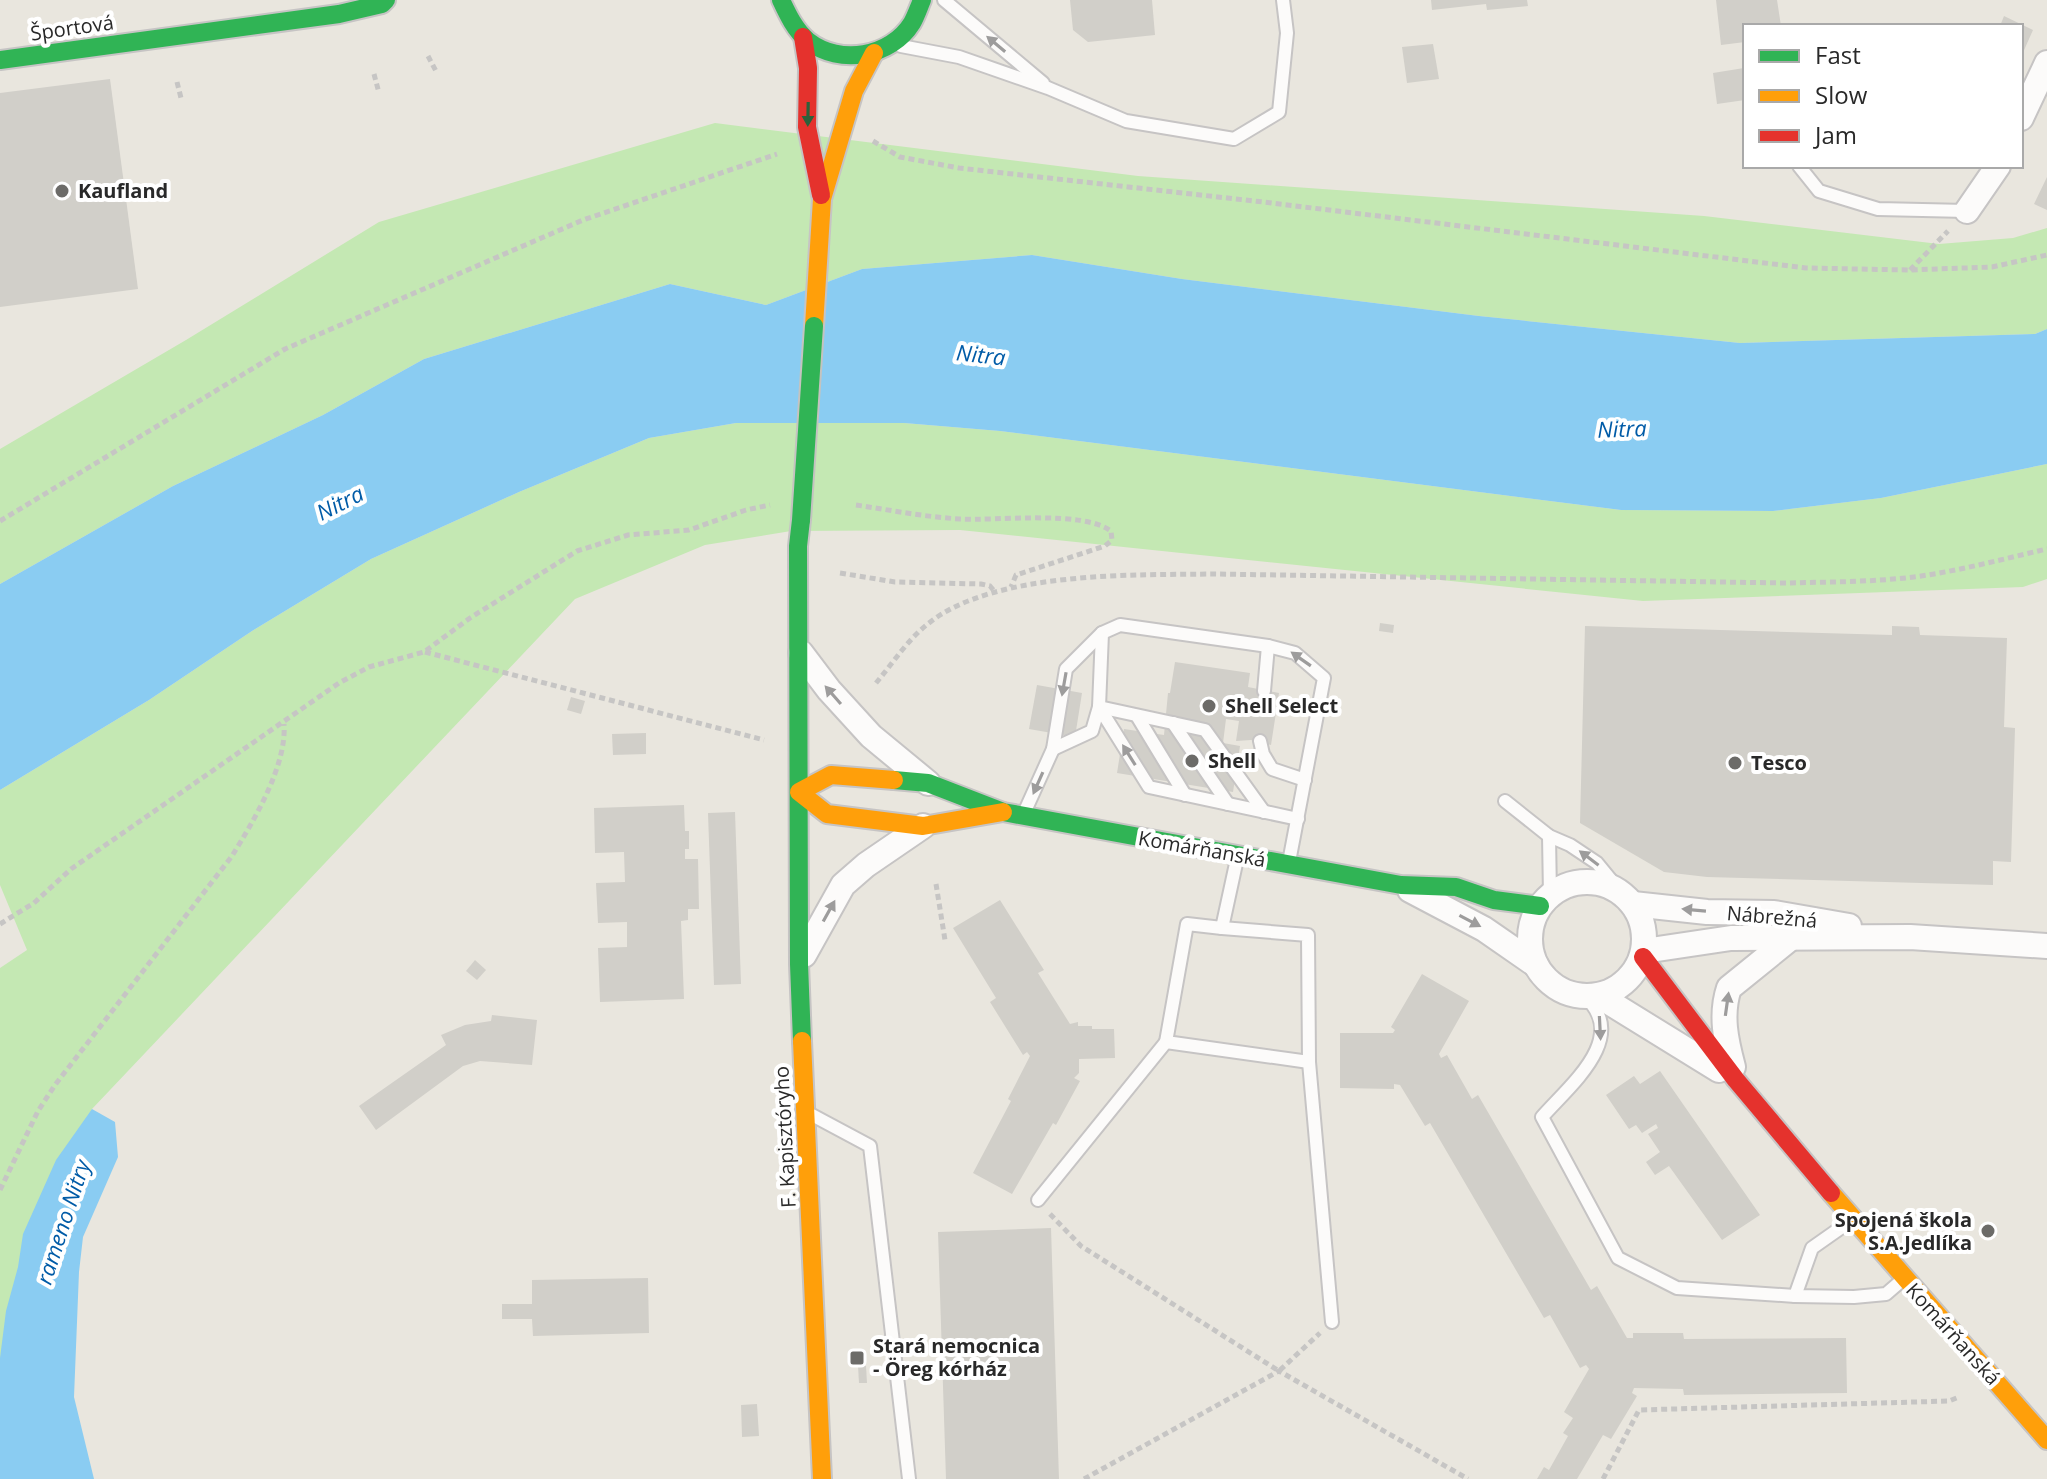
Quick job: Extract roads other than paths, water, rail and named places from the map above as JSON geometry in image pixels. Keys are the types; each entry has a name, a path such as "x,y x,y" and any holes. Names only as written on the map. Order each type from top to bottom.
{"street":[{"name":"Športová","path":"0,60 339,14 382,4 386,0"},
{"path":"781,0 789,20 803,37 824,51 849,56 874,53 892,44 912,25 922,0"},
{"path":"803,37 808,68 807,127 822,199"},
{"path":"822,199 854,91 874,53"},
{"path":"2023,114 2047,63"},
{"path":"1967,211 1997,168"},
{"name":"F. Kapisztóryho","path":"822,199 798,546 799,964 822,1479"},
{"path":"799,651 871,736 928,783"},
{"path":"831,775 928,783 1003,812 923,826 827,814 799,792 831,775"},
{"name":"Komárňanská","path":"1003,812 1401,885 1456,887 1494,900 1545,900 1566,885 1584,881 1603,883 1626,898 1641,918 1645,934 1643,954 1736,1080 1904,1279 2047,1440"},
{"path":"799,964 843,885 866,865 923,826"},
{"name":"Komárňanská","path":"1401,885 1484,929 1536,965 1556,987 1569,994 1592,996 1736,1080"},
{"name":"Nábrežná","path":"1626,898 1707,912 1774,913 1910,937"},
{"path":"1536,965 1530,935 1545,900"},
{"path":"1736,1080 1724,1032 1725,1000 1729,988 1792,937"},
{"name":"Nábrežná","path":"1643,954 1712,939 1792,937 1910,937 2047,946"},
{"path":"1592,996 1626,982 1643,954"}],"lane":[{"path":"944,0 1048,88"},
{"path":"892,44 959,57 1048,88 1126,121 1234,139 1279,112 1287,33 1283,0"},
{"path":"1801,168 1819,191 1878,209 1967,211"},
{"path":"1023,816 1053,749 1066,669 1102,633 1120,625 1268,646 1295,653 1324,678 1289,865"},
{"path":"1053,749 1092,731 1099,707 1102,633"},
{"path":"1264,691 1268,646"},
{"path":"1099,707 1205,730 1264,812"},
{"path":"1099,707 1149,787 1298,819"},
{"path":"1137,716 1185,795"},
{"path":"1173,723 1228,804"},
{"path":"1260,741 1272,769 1305,780"},
{"path":"1505,801 1549,836 1570,845 1597,863 1626,898"},
{"path":"1545,900 1549,836"},
{"path":"1222,928 1237,856"},
{"path":"1038,1200 1166,1042 1187,924 1308,935 1309,1062 1332,1322"},
{"path":"1592,996 1603,1026 1600,1045 1590,1063 1542,1117 1618,1258 1677,1288 1854,1297 1886,1294 1904,1279"},
{"path":"1166,1042 1309,1062"},
{"path":"806,1112 870,1146 909,1479"},
{"path":"1795,1296 1812,1248 1853,1219"}],"water":[{"name":"Nitra","path":"1032,255 1182,279 1479,316 1740,343 2035,334 2047,329 2047,464 1881,498 1773,511 1621,510 1000,431 904,423 736,423 649,438 371,559 0,790 0,584 173,486 323,415 424,359 670,284 766,305 862,269"},
{"name":"rameno Nitry","path":"92,1109 115,1122 118,1157 83,1237 79,1272 74,1397 94,1479 0,1479 0,1358 6,1311 23,1234 56,1160"}],"place":[{"name":"Kaufland","path":"62,191"},
{"name":"Shell Select","path":"1209,706"},
{"name":"Shell","path":"1192,761"},
{"name":"Tesco","path":"1735,763"},
{"name":"Spojená škola S.A.Jedlíka","path":"1988,1231"},
{"name":"Stará nemocnica - Öreg kórház","path":"857,1358"}]}
